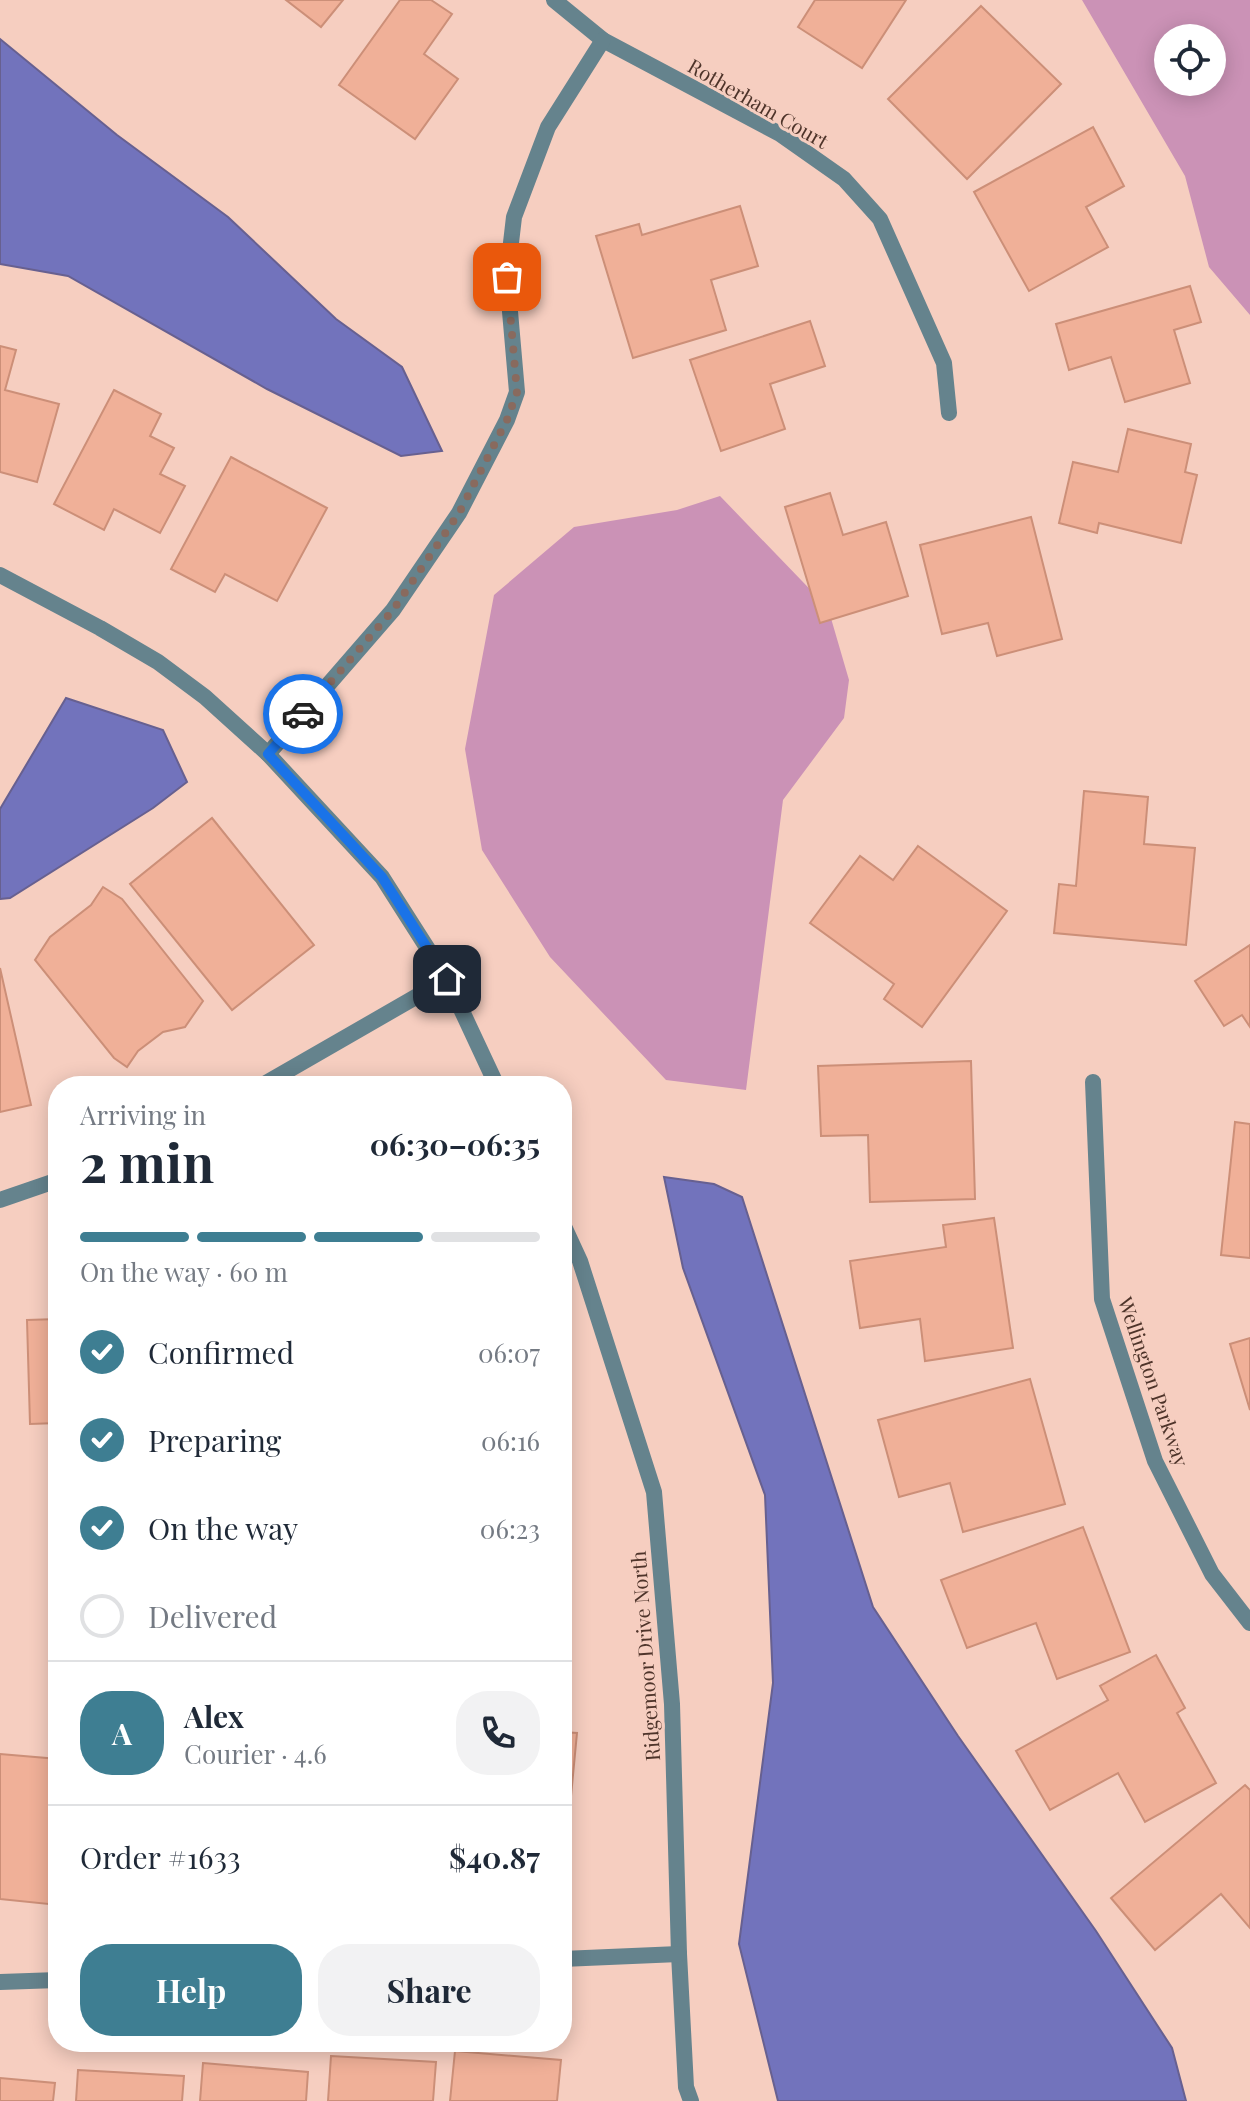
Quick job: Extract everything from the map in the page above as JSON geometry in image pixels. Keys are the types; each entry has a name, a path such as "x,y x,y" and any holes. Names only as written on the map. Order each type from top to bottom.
{"street":[{"name":"Rotherham Court","path":"554,0 603,40 780,134 844,179 880,219 944,363 949,413"},
{"path":"268,754 393,610 459,513 507,420 517,392 507,277 514,217 548,127 603,40"},
{"path":"0,575 158,662 205,697 268,754 382,877 447,979 492,1076"},
{"path":"278,1076 447,979"},
{"name":"Wellington Parkway","path":"1093,1082 1102,1299 1155,1461 1212,1574 1250,1623"},
{"path":"0,1200 48,1183"},
{"name":"Ridgemoor Drive North","path":"572,1244 654,1492 672,1704 679,1954 686,2087 691,2101"},
{"path":"572,1959 679,1954"},
{"path":"0,1982 48,1980"}],"shaded area":[{"path":"1082,0 1250,0 1250,315 1209,267 1185,176"},
{"path":"720,496 828,608 849,680 844,718 783,800 746,1090 666,1080 550,957 482,850 465,749 494,595 574,527 677,510"}],"water":[{"path":"0,39 117,135 228,217 336,319 402,367 442,451 401,456 267,389 68,276 0,264"},
{"path":"66,698 163,730 187,782 153,808 10,898 0,899 0,809"},
{"path":"664,1177 714,1184 742,1197 873,1607 958,1736 1096,1931 1172,2048 1186,2101 778,2101 739,1944 773,1683 765,1495 683,1268"}],"building":[{"path":"286,0 343,0 321,27"},
{"path":"400,0 431,0 452,14 424,54 458,79 415,139 339,85"},
{"path":"815,0 906,0 862,68 798,27"},
{"path":"981,6 1061,84 967,179 888,99"},
{"path":"1093,127 1124,186 1086,207 1108,247 1029,291 974,192"},
{"path":"740,206 758,266 711,280 726,330 633,358 596,236 639,224 642,235"},
{"path":"1190,286 1201,322 1174,330 1190,383 1125,402 1111,357 1069,370 1056,324"},
{"path":"810,321 825,366 770,384 785,429 721,451 690,360"},
{"path":"0,346 16,350 5,390 59,404 37,482 0,472"},
{"path":"114,390 161,414 150,436 174,448 160,474 185,486 160,533 114,509 104,530 54,504"},
{"path":"1128,429 1191,444 1185,472 1197,475 1181,543 1099,523 1097,533 1059,523 1073,462 1118,472"},
{"path":"231,457 327,508 277,601 225,574 215,592 171,569"},
{"path":"830,493 843,535 886,522 908,596 820,623 785,507"},
{"path":"1031,517 1062,639 997,656 988,623 942,634 920,545"},
{"path":"1084,791 1148,797 1144,844 1195,848 1186,945 1054,933 1059,884 1076,886"},
{"path":"212,818 314,945 232,1010 130,884"},
{"path":"918,846 1007,911 922,1027 884,999 894,984 810,923 860,856 893,880"},
{"path":"103,887 122,899 203,1001 185,1027 163,1032 138,1051 127,1067 114,1058 35,960 50,937 91,905"},
{"path":"1250,945 1250,1027 1242,1015 1224,1026 1195,981"},
{"path":"0,968 31,1105 0,1112"},
{"path":"971,1061 975,1199 870,1202 868,1135 821,1136 818,1066"},
{"path":"1235,1122 1250,1124 1250,1258 1221,1255"},
{"path":"994,1218 1013,1348 925,1361 920,1319 860,1328 850,1261 946,1247 943,1225"},
{"path":"48,1319 48,1423 30,1424 27,1320"},
{"path":"1250,1338 1250,1410 1230,1344"},
{"path":"1030,1379 1065,1504 963,1532 950,1483 899,1497 878,1420"},
{"path":"1083,1527 1130,1652 1057,1679 1036,1623 967,1648 941,1580"},
{"path":"1156,1655 1185,1708 1177,1713 1216,1783 1145,1822 1118,1773 1050,1810 1016,1751 1108,1700 1100,1686"},
{"path":"572,1733 577,1733 572,1786"},
{"path":"0,1754 48,1758 48,1904 0,1899"},
{"path":"1245,1785 1250,1790 1250,1928 1221,1894 1155,1950 1111,1898"},
{"path":"455,2052 561,2060 557,2101 450,2101"},
{"path":"331,2056 436,2062 433,2101 328,2101"},
{"path":"203,2063 308,2072 306,2101 200,2101"},
{"path":"78,2070 184,2076 182,2101 76,2101"},
{"path":"0,2078 55,2083 53,2101 0,2101"}],"way so far":[{"path":"303,714 393,610 459,513 507,420 517,392 507,277"}],"route":[{"path":"303,714 268,754 382,877 447,979"}]}
